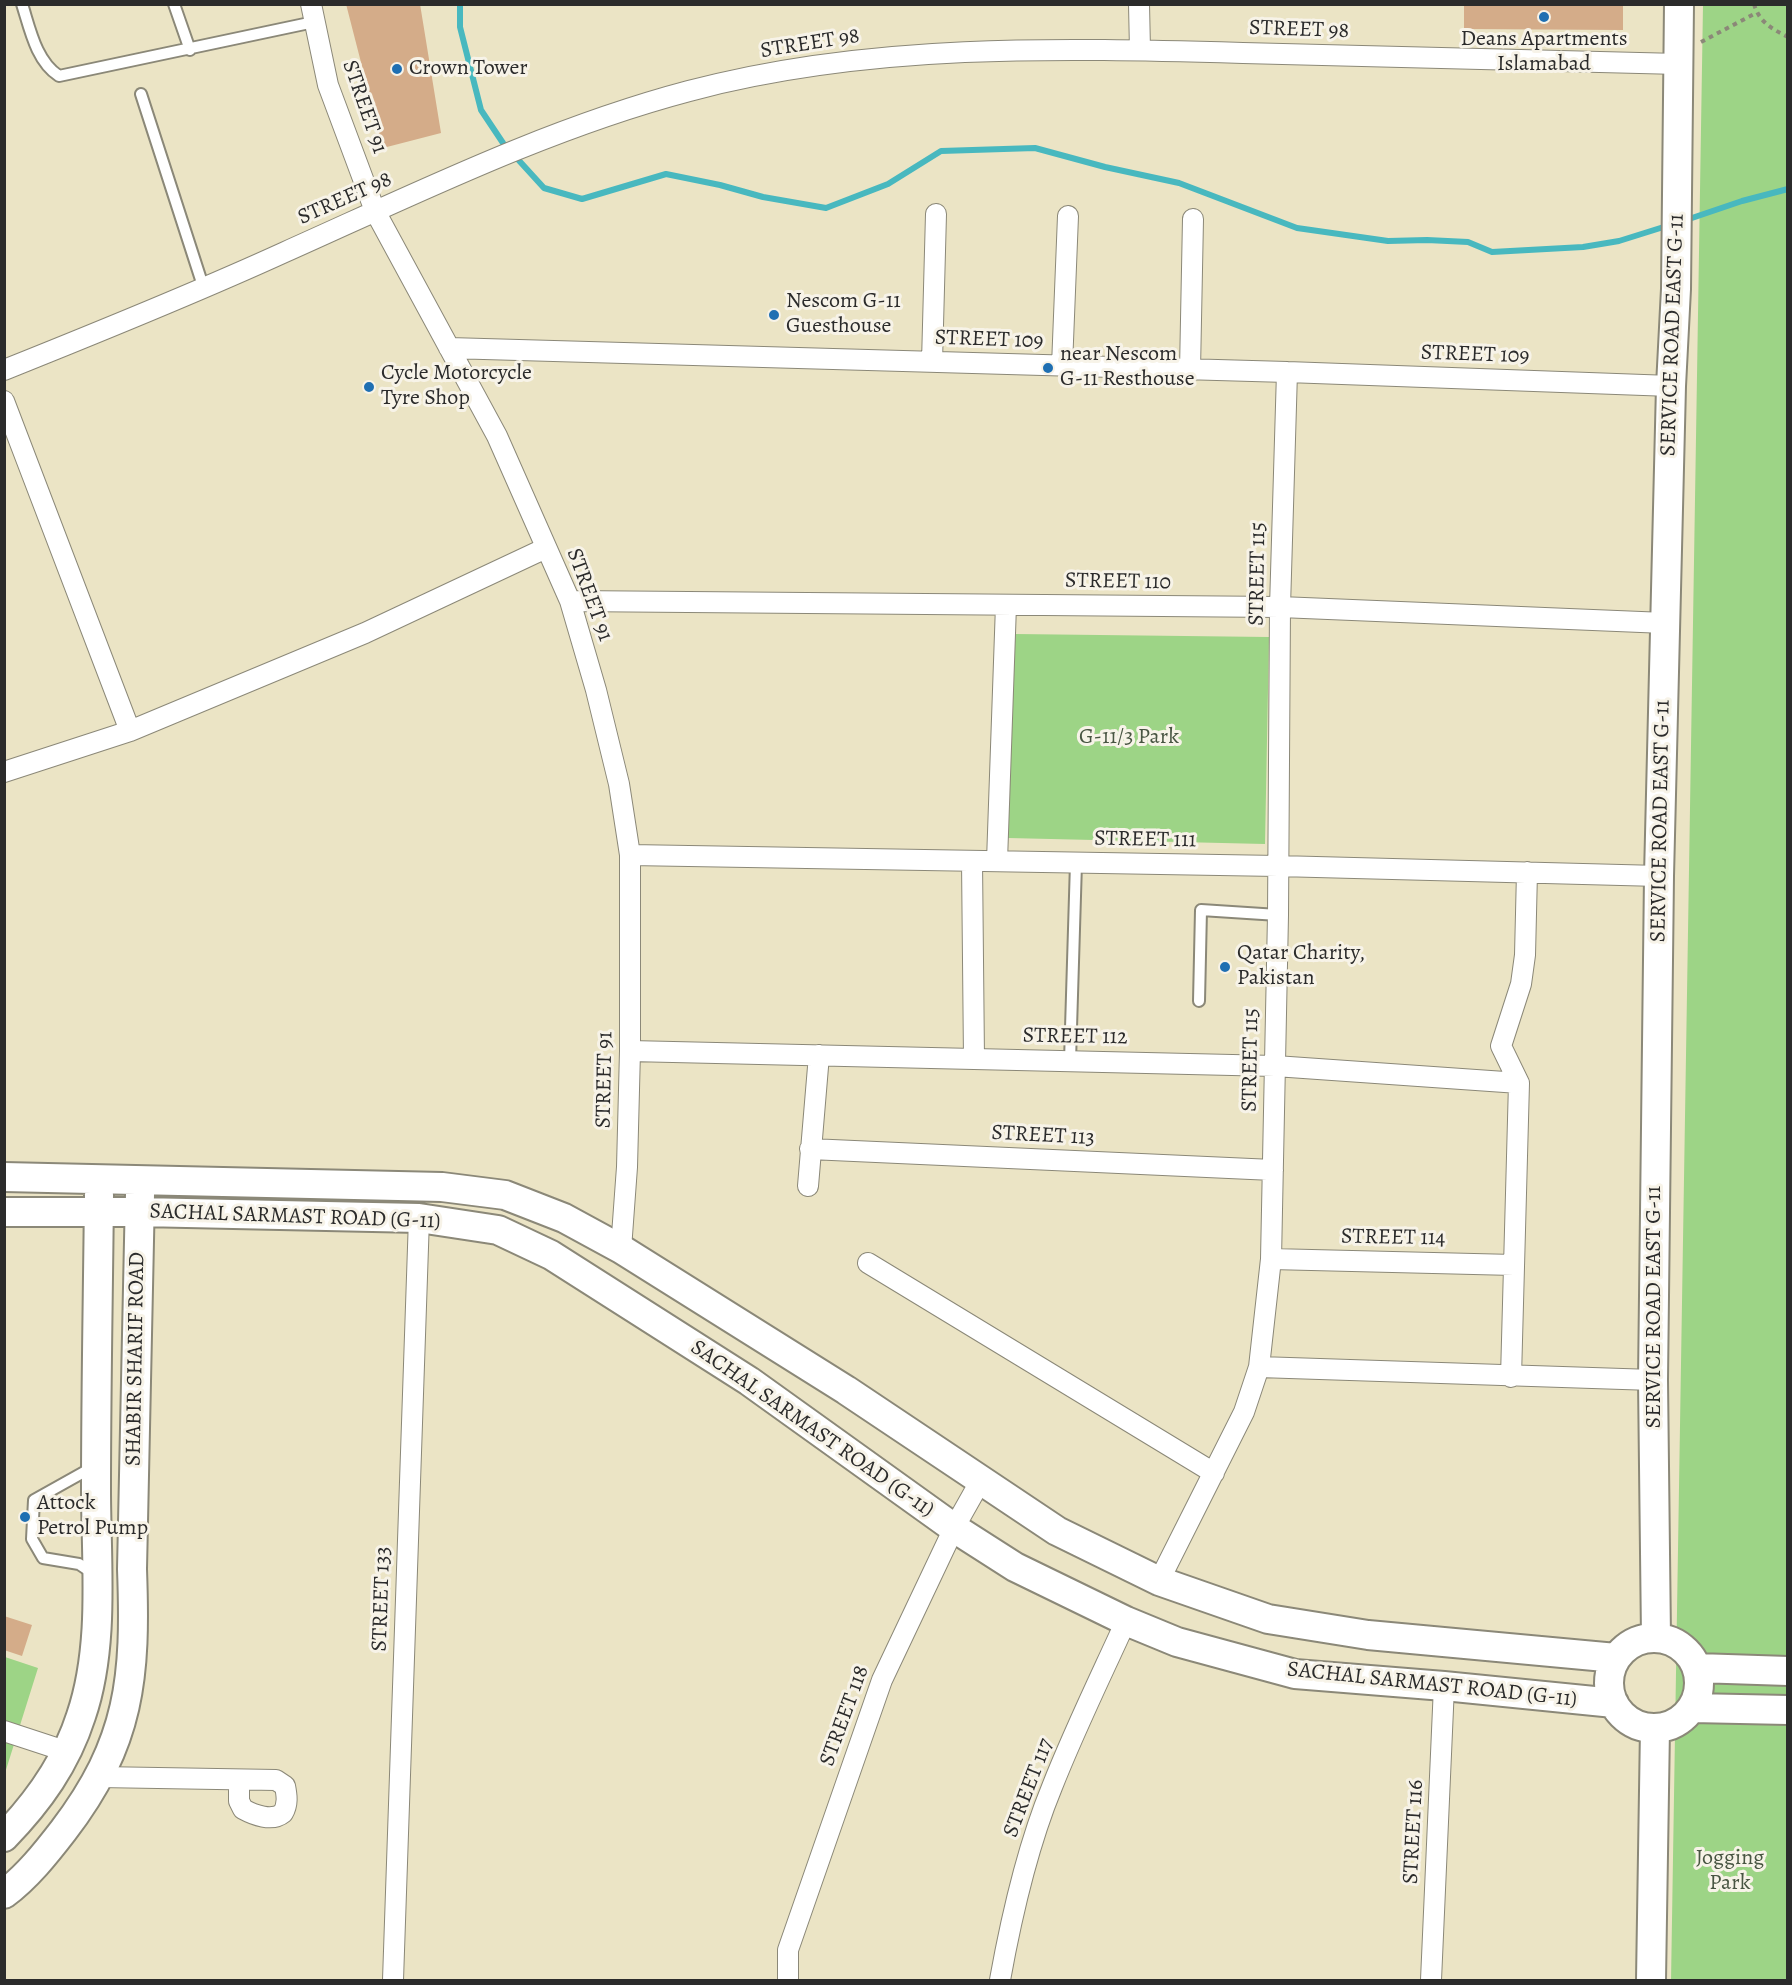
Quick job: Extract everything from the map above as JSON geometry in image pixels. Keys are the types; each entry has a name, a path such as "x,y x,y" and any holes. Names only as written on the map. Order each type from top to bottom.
{"main road":[{"name":"SERVICE ROAD EAST G-11","path":"1656,1638 1653,1380 1659,876 1676,247 1679,4"},
{"name":"SACHAL SARMAST ROAD (G-11)","path":"4,1177 442,1187 505,1195 564,1218 621,1249 846,1390 1057,1531 1159,1581 1268,1619 1368,1635 1616,1658"},
{"name":"SHABIR SHARIF ROAD","path":"4,1837 27,1814 68,1752 82,1714 91,1678 95,1644 97,1572 100,1180"},
{"name":"SHABIR SHARIF ROAD","path":"4,1894 46,1853 80,1809 99,1777 122,1724 129,1694 134,1620 132,1569 140,1180"},
{"name":"SACHAL SARMAST ROAD (G-11)","path":"4,1212 140,1212 419,1218 498,1230 551,1255 748,1381 954,1528 1015,1567 1126,1621 1177,1642 1295,1674 1614,1703"},
{"path":"97,1405 135,1405"},
{"path":"97,1572 132,1569"},
{"path":"1656,1638 1681,1647 1691,1656 1697,1668 1698,1695 1692,1708 1682,1719 1668,1726 1655,1728 1630,1721 1614,1703 1609,1688 1610,1673 1616,1658 1627,1647 1640,1640 1656,1638"},
{"path":"1697,1668 1788,1671"},
{"path":"1692,1708 1788,1710"},
{"path":"1651,1980 1655,1728"}],"street":[{"path":"1139,4 1140,50"},
{"name":"STREET 91","path":"312,13 328,85 375,211 497,436 570,601 596,690 619,784 630,855 630,1051 627,1167 621,1249"},
{"name":"STREET 98","path":"4,370 204,289 502,156 604,116 692,90 845,61 963,52 1140,50 1679,59"},
{"path":"932,362 936,214"},
{"path":"1062,366 1068,216"},
{"path":"1190,370 1193,219"},
{"name":"STREET 109","path":"449,348 1287,372 1671,386"},
{"name":"STREET 115","path":"1159,1581 1244,1412 1259,1367 1271,1259 1278,915 1280,608 1287,372"},
{"path":"4,401 130,731"},
{"path":"4,772 130,731 365,633 546,548"},
{"name":"STREET 110","path":"570,601 1280,608 1665,623"},
{"path":"997,861 1006,605"},
{"name":"STREET 111","path":"630,855 1278,866 1659,876"},
{"path":"972,861 974,1059"},
{"path":"1511,1377 1519,1083 1501,1046 1521,984 1525,955 1527,872"},
{"name":"STREET 112","path":"630,1051 1275,1066 1519,1083"},
{"path":"808,1186 819,1055"},
{"name":"STREET 113","path":"810,1149 1273,1170"},
{"name":"STREET 133","path":"393,1980 419,1218"},
{"name":"STREET 114","path":"1271,1259 1514,1265"},
{"path":"868,1263 1214,1473"},
{"path":"1259,1367 1653,1380"},
{"name":"STREET 118","path":"788,1980 788,1950 878,1690 954,1528 981,1480"},
{"name":"STREET 117","path":"1000,1980 1031,1847 1051,1788 1126,1621"},
{"name":"STREET 116","path":"1431,1980 1444,1686"},
{"path":"4,1731 68,1752"},
{"path":"99,1777 238,1780"}],"lane":[{"path":"22,4 38,51 50,70 59,76 190,50 312,13"},
{"path":"174,4 190,50"},
{"path":"141,94 204,289"},
{"path":"1070,1061 1076,863"},
{"path":"1199,1001 1201,910 1278,915"},
{"path":"97,1465 34,1500 32,1539 43,1558 79,1564 97,1572"}],"path":[{"path":"1754,4 1756,13 1768,27 1788,37"},
{"path":"1679,59 1756,13"}],"green space":[{"name":"Jogging Park","path":"1703,5 1787,5 1787,1980 1671,1980"},
{"name":"G-11/3 Park","path":"1015,634 1269,637 1265,844 1008,838"},
{"path":"5,1657 38,1668 5,1773"}],"building":[{"name":"Crown Tower","path":"346,4 420,4 441,133 383,148"},
{"name":"Deans Apartments Islamabad","path":"1464,4 1623,4 1623,30 1464,29"},
{"path":"4,1616 32,1625 22,1656 4,1650"}],"waterway":[{"path":"460,4 460,27 481,110 503,143 544,188 582,199 666,174 763,197 826,208 888,184 941,151 1035,148 1105,167 1179,183 1297,228 1388,241 1468,242 1492,252 1583,247 1619,241 1670,225"},
{"path":"1686,220 1742,201 1788,189"}],"place":[{"name":"Deans Apartments Islamabad","path":"1544,17"},
{"name":"Crown Tower","path":"397,69"},
{"name":"Nescom G-11 Guesthouse","path":"774,315"},
{"name":"near Nescom G-11 Resthouse","path":"1048,368"},
{"name":"Cycle Motorcycle Tyre Shop","path":"369,387"},
{"name":"Qatar Charity, Pakistan","path":"1225,967"},
{"name":"Attock Petrol Pump","path":"25,1517"}]}
